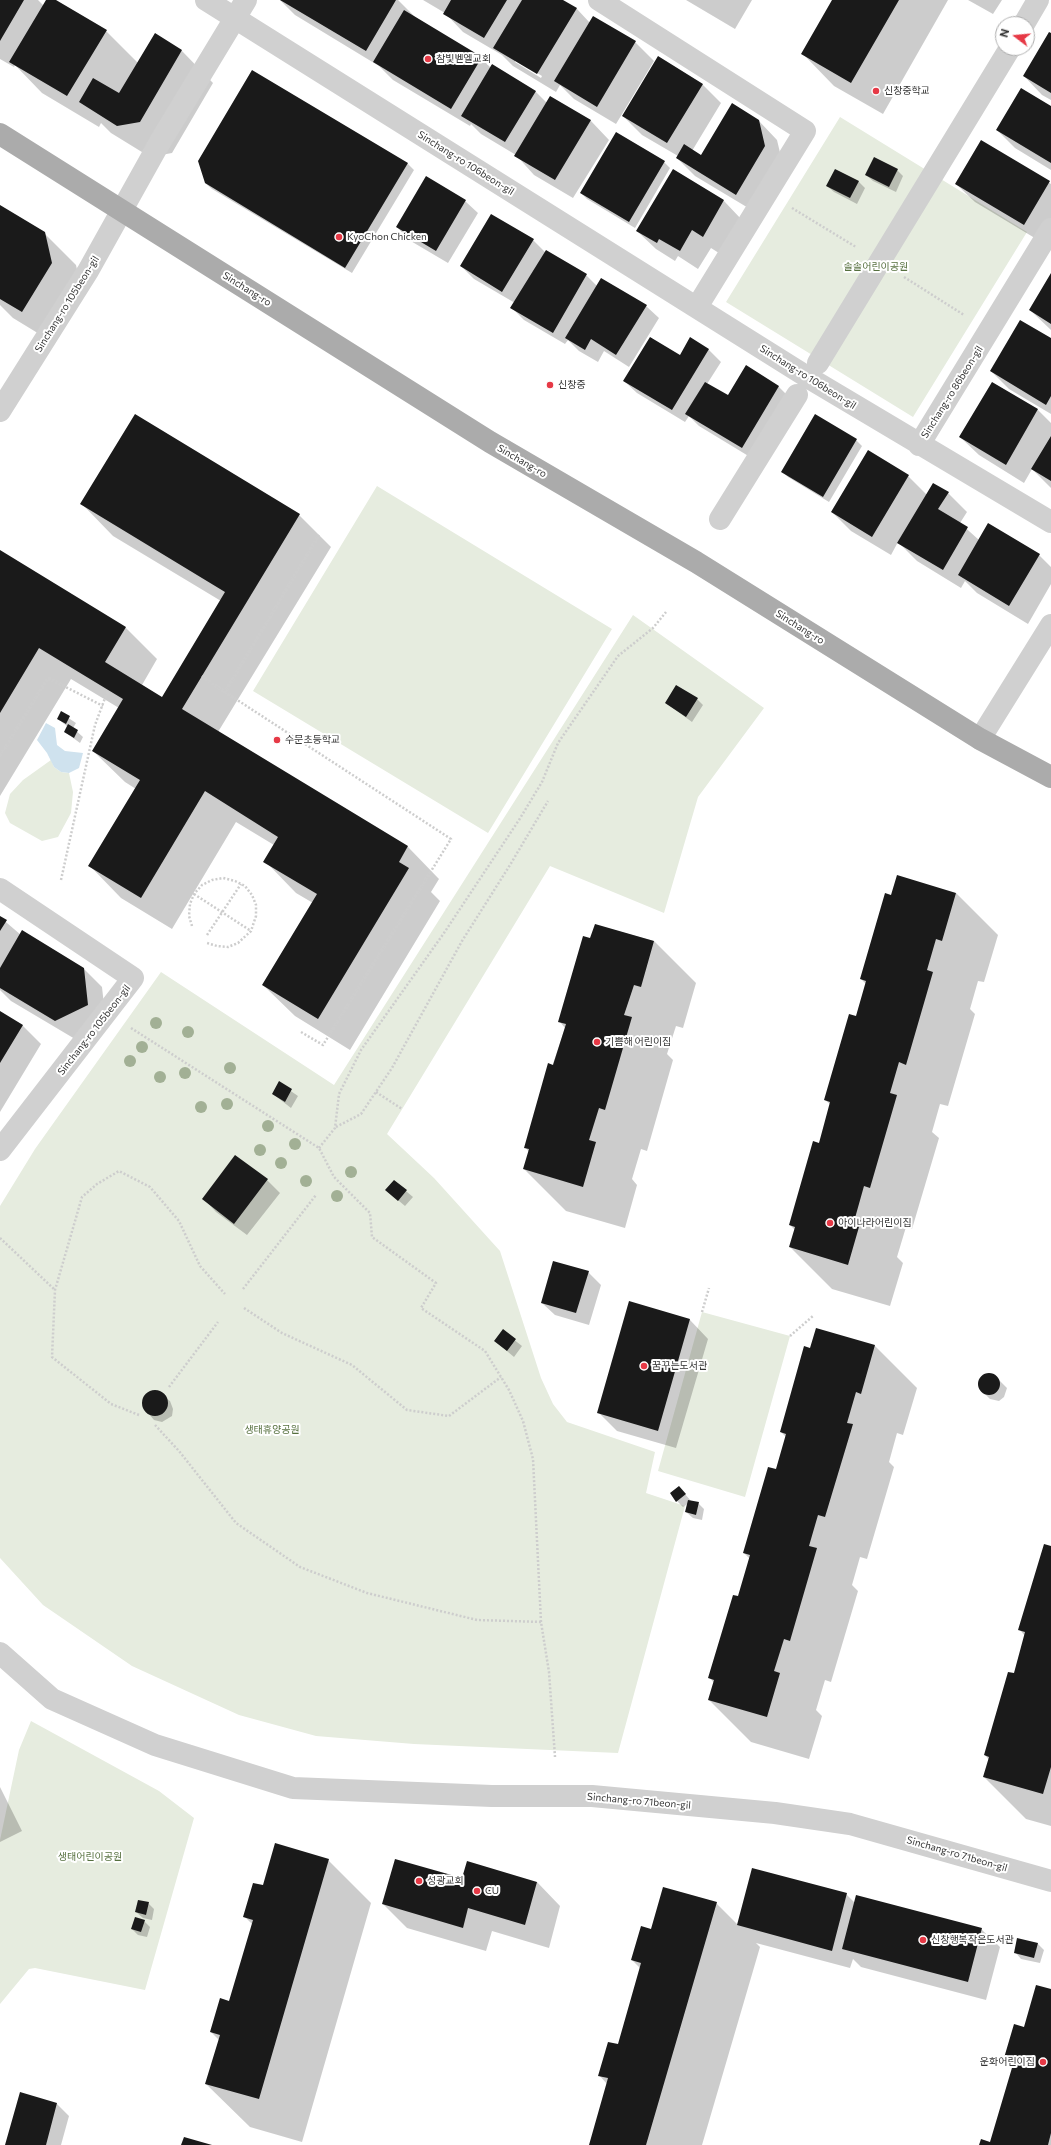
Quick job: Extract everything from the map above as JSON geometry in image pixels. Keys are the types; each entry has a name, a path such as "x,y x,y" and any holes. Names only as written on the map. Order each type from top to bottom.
{"main road":[{"name":"Sinchang-ro","path":"0,134 490,442 696,562 980,739 1051,777"}],"street":[{"name":"Sinchang-ro 106beon-gil","path":"206,0 241,9 697,307 919,445"},
{"path":"600,0 805,131 697,307"},
{"path":"1029,16 1038,0"},
{"path":"122,210 160,142 241,9"},
{"path":"818,363 1005,56"},
{"name":"Sinchang-ro 105beon-gil","path":"3,399 88,271 122,210"},
{"name":"Sinchang-ro 86beon-gil","path":"1051,229 919,445 1051,522"},
{"path":"720,520 797,395"},
{"path":"980,739 1051,625"},
{"name":"Sinchang-ro 105beon-gil","path":"0,889 133,978 0,1150"},
{"name":"Sinchang-ro 71beon-gil","path":"0,1653 52,1699 155,1745 293,1788 492,1796 592,1796 775,1813 850,1824 1051,1881"}],"path":[{"path":"225,692 319,535"},
{"path":"335,1128 339,1094 362,1050 444,933 519,820 542,782 558,743 618,656 653,628 666,612"},
{"path":"202,676 451,839 323,1045 301,1032"},
{"path":"0,756 48,678 103,706"},
{"path":"62,880 95,725 108,690"},
{"path":"319,1148 335,1128 361,1114 392,1068 462,941 548,801"},
{"path":"192,926 189,916 190,904 194,894 202,885 212,880 223,878 241,884 252,895 256,905 256,916 251,931 238,943 228,946 217,946 207,943"},
{"path":"207,935 241,884"},
{"path":"194,894 251,931"},
{"path":"126,1025 319,1148 334,1177 370,1213 372,1237 436,1283 421,1308 485,1351 501,1377 523,1421 532,1459 541,1622 549,1672 555,1757"},
{"path":"376,1092 402,1109"},
{"path":"139,1415 111,1404 52,1357 55,1290 82,1197 97,1184 119,1171 150,1187 179,1221 200,1266 225,1294"},
{"path":"243,1289 316,1195"},
{"path":"0,1238 55,1290"},
{"path":"702,1312 709,1288"},
{"path":"244,1308 282,1333 352,1366 407,1410 449,1416 501,1377"},
{"path":"790,1336 813,1316"},
{"path":"169,1387 218,1322"},
{"path":"155,1424 179,1451 236,1523 300,1567 367,1593 476,1620 541,1622"}],"green space":[{"name":"솔솔어린이공원","path":"840,117 1027,232 913,417 726,302"},
{"path":"377,486 612,629 488,833 253,691"},
{"name":"생태휴양공원","path":"633,615 764,708 698,797 664,913 550,866 387,1134 434,1178 500,1251 541,1378 553,1404 567,1422 655,1452 646,1493 685,1506 618,1753 414,1744 316,1736 239,1715 132,1666 43,1605 0,1558 0,1206 35,1149 161,972 334,1085"},
{"path":"51,760 54,767 61,772 69,773 73,792 71,813 58,837 42,841 10,823 5,813 10,794 23,780"},
{"path":"702,1312 790,1336 745,1497 658,1471"},
{"name":"생태어린이공원","path":"31,1721 159,1791 194,1818 145,1990 35,1968 29,1969 0,2004 0,1840 19,1750"}],"water":[{"path":"46,723 55,728 57,745 65,751 83,753 79,768 69,773 61,772 54,767 47,753 37,740"}],"building":[{"path":"0,0 24,0 0,41"},
{"path":"46,0 56,0 107,30 67,96 9,62"},
{"path":"280,0 396,0 366,51"},
{"path":"451,0 507,0 484,38 443,14"},
{"path":"522,0 563,0 577,8 537,74 493,48"},
{"path":"832,0 899,0 851,83 801,54"},
{"name":"참빛벧엘교회","path":"404,10 482,57 451,109 373,62"},
{"path":"593,16 636,41 597,107 554,81"},
{"path":"1049,32 1051,33 1051,93 1023,76"},
{"path":"155,33 182,50 140,122 117,126 79,102 93,78 119,93"},
{"path":"658,56 703,84 667,143 622,116"},
{"path":"492,64 536,91 505,142 461,116"},
{"path":"252,70 408,163 345,268 205,183 198,161"},
{"path":"1021,88 1051,106 1051,163 996,130"},
{"path":"550,96 591,120 555,180 514,156"},
{"path":"732,103 759,120 765,146 736,195 676,158 684,144 701,155"},
{"path":"616,132 665,161 629,222 580,193"},
{"path":"981,140 1050,181 1024,225 955,184"},
{"path":"874,157 898,169 889,187 865,175"},
{"path":"673,169 724,200 703,237 692,230 680,251 659,239 657,243 636,231"},
{"path":"835,169 859,181 850,198 826,186"},
{"path":"426,176 466,200 436,251 396,227"},
{"path":"0,205 45,232 52,263 22,312 0,299"},
{"path":"491,214 534,239 502,292 460,266"},
{"path":"546,250 587,274 553,333 510,308"},
{"path":"1051,273 1051,324 1029,310"},
{"path":"601,278 647,305 616,355 591,339 585,350 565,338"},
{"path":"1020,320 1051,338 1051,396 1046,405 990,371"},
{"path":"650,337 680,355 690,337 709,349 672,410 623,381"},
{"path":"746,365 779,386 742,448 685,414 705,382 728,395"},
{"path":"992,382 1038,409 1006,465 959,437"},
{"path":"135,414 300,514 182,709 408,846 399,862 409,868 318,1019 262,985 317,894 263,862 278,837 205,791 141,898 88,866 140,780 92,751 123,699 39,648 0,713 0,550 126,627 105,662 162,697 225,592 80,504"},
{"path":"815,414 857,439 823,497 781,472"},
{"path":"1051,436 1051,481 1031,469"},
{"path":"868,450 909,475 872,537 831,512"},
{"path":"933,483 949,492 938,509 968,527 943,570 897,543"},
{"path":"988,523 1040,554 1009,606 958,575"},
{"path":"676,685 698,698 686,717 665,703"},
{"path":"61,711 70,716 66,724 57,719"},
{"path":"68,724 78,730 74,738 64,732"},
{"path":"897,875 956,893 942,941 936,939 927,970 933,972 906,1065 899,1062 890,1093 897,1095 870,1188 864,1186 855,1218 861,1220 848,1265 789,1247 795,1227 789,1225 813,1141 819,1143 830,1102 824,1100 849,1014 856,1016 866,981 860,979 885,893 891,895"},
{"path":"0,916 7,920 0,931"},
{"path":"595,924 654,941 641,987 634,985 624,1015 632,1017 605,1110 599,1108 589,1140 596,1142 583,1187 523,1169 529,1149 524,1148 548,1063 553,1065 566,1024 558,1022 583,936 590,938"},
{"path":"22,930 84,968 88,1005 55,1021 0,988 0,968"},
{"path":"0,1011 23,1025 0,1063"},
{"path":"279,1081 292,1089 285,1102 272,1094"},
{"path":"235,1155 268,1179 234,1224 202,1199"},
{"path":"394,1180 407,1190 398,1201 385,1190"},
{"path":"553,1261 589,1271 576,1313 541,1303"},
{"name":"꿈꾸는도서관","path":"629,1301 690,1319 658,1431 597,1413"},
{"path":"816,1328 875,1345 861,1394 856,1392 847,1423 853,1424 825,1517 818,1515 809,1546 817,1548 790,1641 784,1639 774,1671 780,1673 767,1717 708,1700 714,1680 708,1678 733,1595 738,1596 750,1555 743,1553 768,1467 776,1469 786,1434 780,1432 804,1346 810,1348"},
{"path":"503,1329 516,1339 507,1351 494,1341"},
{"path":"989,1373 997,1376 1000,1384 997,1392 989,1395 981,1392 978,1384 981,1376"},
{"path":"155,1390 164,1394 168,1403 164,1412 155,1416 146,1412 142,1403 146,1394"},
{"path":"679,1486 686,1494 676,1502 670,1493"},
{"path":"688,1500 699,1502 696,1515 685,1512"},
{"path":"1044,1544 1051,1546 1051,1767 1043,1794 983,1777 989,1757 984,1755 1008,1672 1014,1673 1025,1632 1018,1630"},
{"path":"275,1843 329,1859 259,2099 205,2084 220,2035 210,2032 220,1998 229,2001 253,1920 243,1917 253,1883 263,1885"},
{"path":"395,1859 462,1878 467,1861 537,1882 525,1925 468,1908 463,1928 382,1904"},
{"path":"752,1868 847,1893 832,1951 737,1925"},
{"path":"663,1887 717,1902 646,2145 589,2145 608,2078 598,2076 608,2042 618,2044 641,1963 631,1960 641,1926 651,1929"},
{"path":"856,1895 982,1928 968,1982 842,1949"},
{"path":"138,1900 149,1902 146,1915 135,1912"},
{"path":"135,1917 145,1920 141,1932 131,1929"},
{"path":"1017,1938 1038,1943 1034,1958 1014,1953"},
{"path":"1036,1985 1051,1989 1051,2133 1048,2145 979,2145 981,2139 990,2142 1014,2061 1004,2058 1014,2024 1024,2027"},
{"path":"20,2092 57,2103 46,2145 5,2145"},
{"path":"184,2137 212,2145 181,2145"}],"place":[{"name":"참빛벧엘교회","path":"428,59"},
{"name":"신창중학교","path":"876,91"},
{"name":"KyoChon Chicken","path":"339,237"},
{"name":"신창중","path":"550,385"},
{"name":"수문초등학교","path":"277,740"},
{"name":"기쁨해 어린이집","path":"597,1042"},
{"name":"아이나라어린이집","path":"830,1223"},
{"name":"꿈꾸는도서관","path":"644,1366"},
{"name":"성광교회","path":"419,1881"},
{"name":"CU","path":"477,1891"},
{"name":"신창행복작은도서관","path":"923,1940"},
{"name":"운화어린이집","path":"1043,2062"}]}
